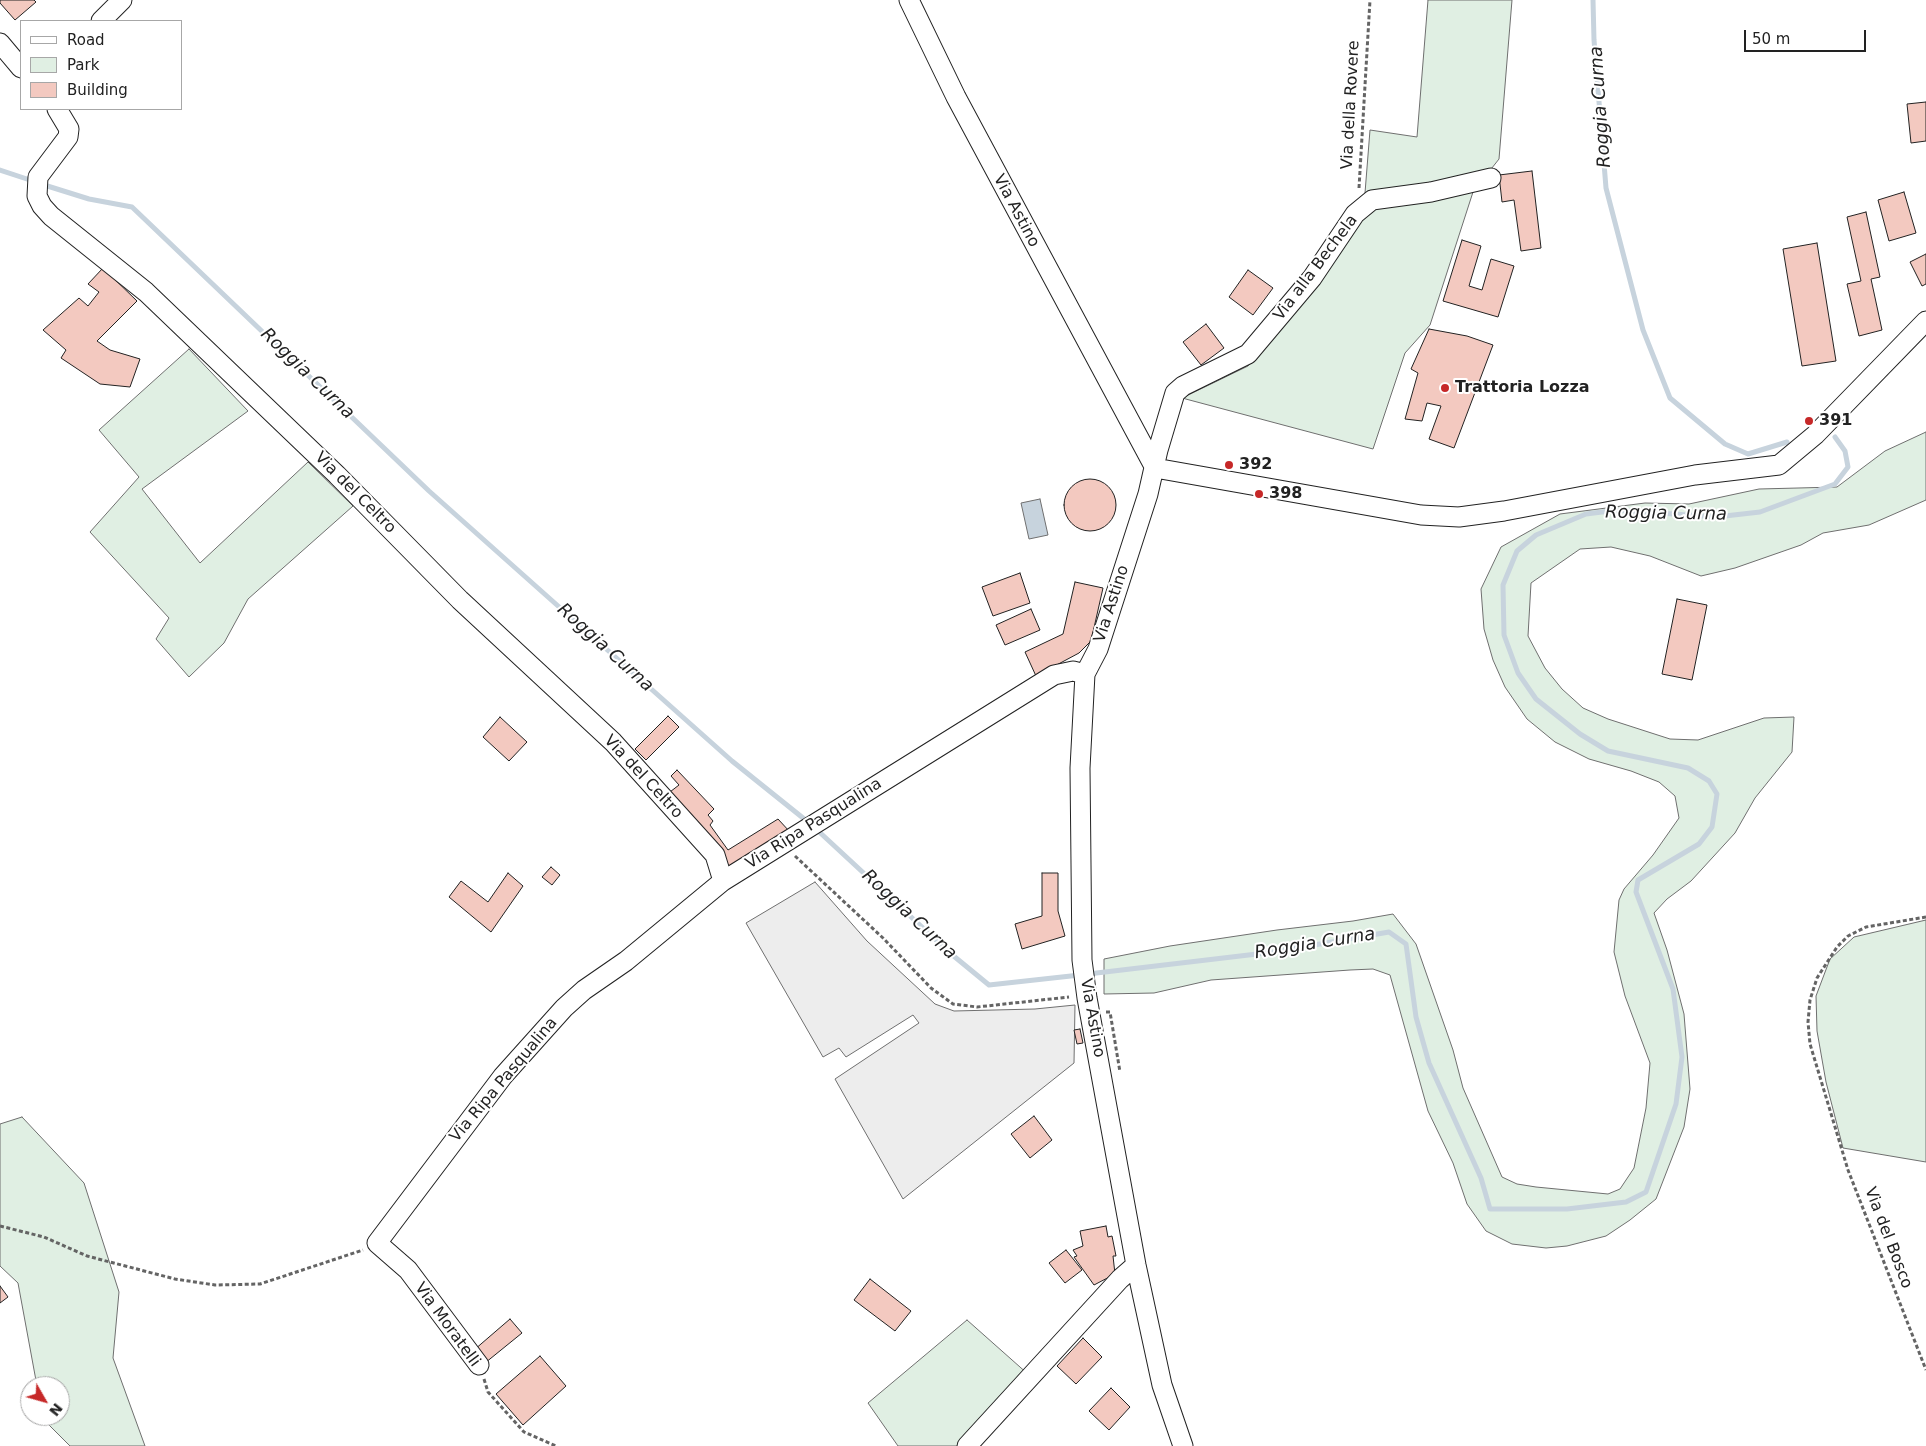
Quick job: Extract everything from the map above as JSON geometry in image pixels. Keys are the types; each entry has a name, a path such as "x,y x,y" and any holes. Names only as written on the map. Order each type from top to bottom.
{"street":[{"path":"102,20 122,0"},
{"name":"Via Astino","path":"909,0 956,96 1155,468 1098,649 1085,674 1080,768 1082,960 1088,1004 1136,1265 1162,1385 1183,1446"},
{"path":"0,43 20,67"},
{"name":"Via del Celtro","path":"58,110 69,129 68,137 38,187 42,206 50,216 146,292 337,475 460,600 613,742 714,855 723,881"},
{"name":"Via alla Bechela","path":"1155,468 1158,450 1175,392 1183,386 1248,354 1312,278 1358,211 1372,200 1431,192 1491,178"},
{"path":"1155,468 1421,514 1459,516 1504,510 1695,475 1780,465 1815,435 1926,321"},
{"name":"Via Ripa Pasqualina","path":"377,1243 503,1076 564,1008 584,990 626,961 723,881 786,840 1054,675 1073,671 1085,674"},
{"name":"Via Moratelli","path":"377,1243 408,1270 479,1364"},
{"path":"967,1446 1120,1279 1136,1265"}],"path":[{"name":"Via della Rovere","path":"1358,211 1370,0"},
{"path":"786,840 931,988 953,1004 977,1007 1081,995 1088,1004 1110,1012 1121,1079"},
{"name":"Via del Bosco","path":"1926,917 1866,927 1848,936 1824,964 1810,1000 1808,1022 1810,1044 1848,1170 1926,1370"},
{"path":"0,1226 44,1237 87,1256 175,1280 215,1284 260,1284 354,1254 377,1243"},
{"name":"Via Moratelli","path":"479,1364 488,1392 524,1432 556,1446"}],"green space":[{"path":"1428,0 1512,0 1499,159 1473,192 1430,325 1405,353 1373,449 1182,398 1248,366 1313,289 1363,218 1370,130 1417,137"},
{"path":"189,349 248,411 142,489 200,563 308,462 353,506 248,599 224,643 189,677 156,639 169,618 90,532 139,477 99,430"},
{"path":"1926,432 1926,500 1869,525 1823,533 1801,545 1735,568 1701,576 1650,556 1611,547 1580,549 1531,583 1528,636 1545,668 1562,689 1583,708 1608,719 1670,739 1698,740 1764,718 1794,717 1792,752 1755,798 1735,833 1691,881 1667,899 1654,913 1667,950 1684,1014 1690,1089 1684,1127 1656,1199 1630,1220 1606,1236 1567,1246 1546,1248 1512,1244 1486,1231 1467,1204 1453,1163 1428,1111 1390,975 1373,969 1350,970 1211,980 1154,993 1104,994 1104,959 1170,946 1393,914 1416,944 1453,1050 1463,1088 1502,1177 1517,1184 1536,1187 1608,1194 1620,1189 1634,1168 1646,1108 1650,1063 1625,996 1614,952 1619,900 1624,889 1653,855 1679,818 1675,796 1659,782 1631,771 1589,759 1555,742 1527,719 1505,687 1493,660 1484,629 1481,589 1501,547 1560,514 1645,503 1689,504 1759,489 1837,487 1885,451"},
{"path":"1926,920 1926,1162 1843,1148 1826,1082 1817,1031 1816,996 1830,959 1854,937"},
{"path":"22,1117 84,1183 119,1292 113,1358 145,1446 70,1446 50,1426 70,1426 70,1376 35,1376 18,1283 0,1266 0,1124"},
{"path":"967,1320 1029,1375 967,1446 898,1446 868,1403"}],"shaded area":[{"path":"1040,499 1048,535 1029,539 1021,503"},
{"path":"815,882 867,941 935,1004 954,1011 1035,1009 1075,1005 1074,1063 903,1199 835,1079 919,1023 913,1015 846,1057 839,1048 823,1057 746,923"}],"building":[{"path":"0,0 34,0 36,2 15,20 0,3"},
{"path":"1926,102 1926,141 1911,143 1907,104"},
{"path":"1532,171 1541,248 1521,251 1514,200 1502,202 1499,175"},
{"path":"1904,192 1916,233 1889,241 1878,200"},
{"path":"1866,212 1880,277 1871,279 1882,330 1859,336 1847,284 1861,281 1847,217"},
{"path":"1462,240 1481,246 1469,286 1482,290 1491,259 1514,266 1498,317 1443,301"},
{"path":"1817,243 1836,361 1802,366 1783,249"},
{"path":"1926,254 1926,284 1922,286 1910,262"},
{"path":"103,268 137,301 97,341 110,350 140,359 130,387 100,384 61,358 66,350 43,330 79,298 88,306 99,292 88,284"},
{"path":"1248,270 1273,288 1253,315 1229,297"},
{"path":"1206,324 1224,348 1201,365 1183,342"},
{"name":"Trattoria Lozza","path":"1429,329 1467,336 1493,345 1454,448 1429,439 1441,406 1427,403 1422,421 1405,419 1418,373 1411,369"},
{"path":"1085,479 1095,479 1109,486 1116,500 1116,510 1109,524 1095,531 1085,531 1075,527 1068,520 1064,510 1064,500 1068,490 1075,483"},
{"path":"1020,573 1030,603 993,616 982,587"},
{"path":"1075,582 1103,588 1091,641 1079,653 1036,676 1025,652 1063,634"},
{"path":"1677,599 1707,605 1692,680 1662,674"},
{"path":"1031,609 1040,630 1005,645 996,625"},
{"path":"668,716 679,727 646,760 635,749"},
{"path":"500,717 527,742 509,761 483,737"},
{"path":"677,770 714,809 708,815 713,821 710,825 728,850 778,819 790,832 731,871 666,795 679,785 671,776"},
{"path":"551,867 560,875 552,885 542,877"},
{"path":"508,873 523,886 491,932 449,897 461,881 488,902"},
{"path":"1042,873 1058,873 1058,911 1065,936 1022,949 1015,924 1042,916"},
{"path":"1080,1029 1083,1043 1077,1044 1074,1030"},
{"path":"1034,1116 1052,1140 1030,1158 1011,1134"},
{"path":"1106,1226 1108,1237 1112,1236 1116,1256 1113,1256 1115,1274 1094,1285 1074,1257 1077,1256 1073,1250 1083,1246 1080,1231"},
{"path":"1066,1250 1082,1270 1065,1283 1049,1263"},
{"path":"870,1279 911,1311 895,1331 854,1300"},
{"path":"0,1286 8,1297 0,1303"},
{"path":"510,1319 522,1333 485,1363 474,1350"},
{"path":"1083,1338 1102,1357 1076,1384 1057,1366"},
{"path":"540,1356 566,1386 523,1425 496,1394"},
{"path":"1111,1388 1130,1407 1109,1430 1089,1411"}],"waterway":[{"name":"Roggia Curna","path":"1593,0 1594,40 1606,188 1643,330 1670,398 1725,444 1748,454 1787,442"},
{"name":"Roggia Curna","path":"0,170 33,181"},
{"name":"Roggia Curna","path":"41,184 89,199 132,207 429,491 732,761 808,822"},
{"name":"Roggia Curna","path":"1088,974 1274,952 1389,932 1406,944 1416,1017 1429,1063 1481,1178 1490,1209 1567,1209 1626,1202 1646,1192 1676,1104 1682,1057 1673,989 1636,892 1638,880 1699,844 1712,827 1717,794 1709,781 1688,768 1608,751 1580,734 1536,699 1518,673 1504,635 1503,585 1517,551 1536,535 1586,514 1618,510 1716,517 1760,512 1835,484 1848,467 1845,451 1835,437"},
{"name":"Roggia Curna","path":"815,828 950,953 989,985 1080,975"}],"place":[{"name":"Trattoria Lozza","path":"1445,388"},
{"name":"391","path":"1809,421"},
{"name":"392","path":"1229,465"},
{"name":"398","path":"1259,494"}]}
